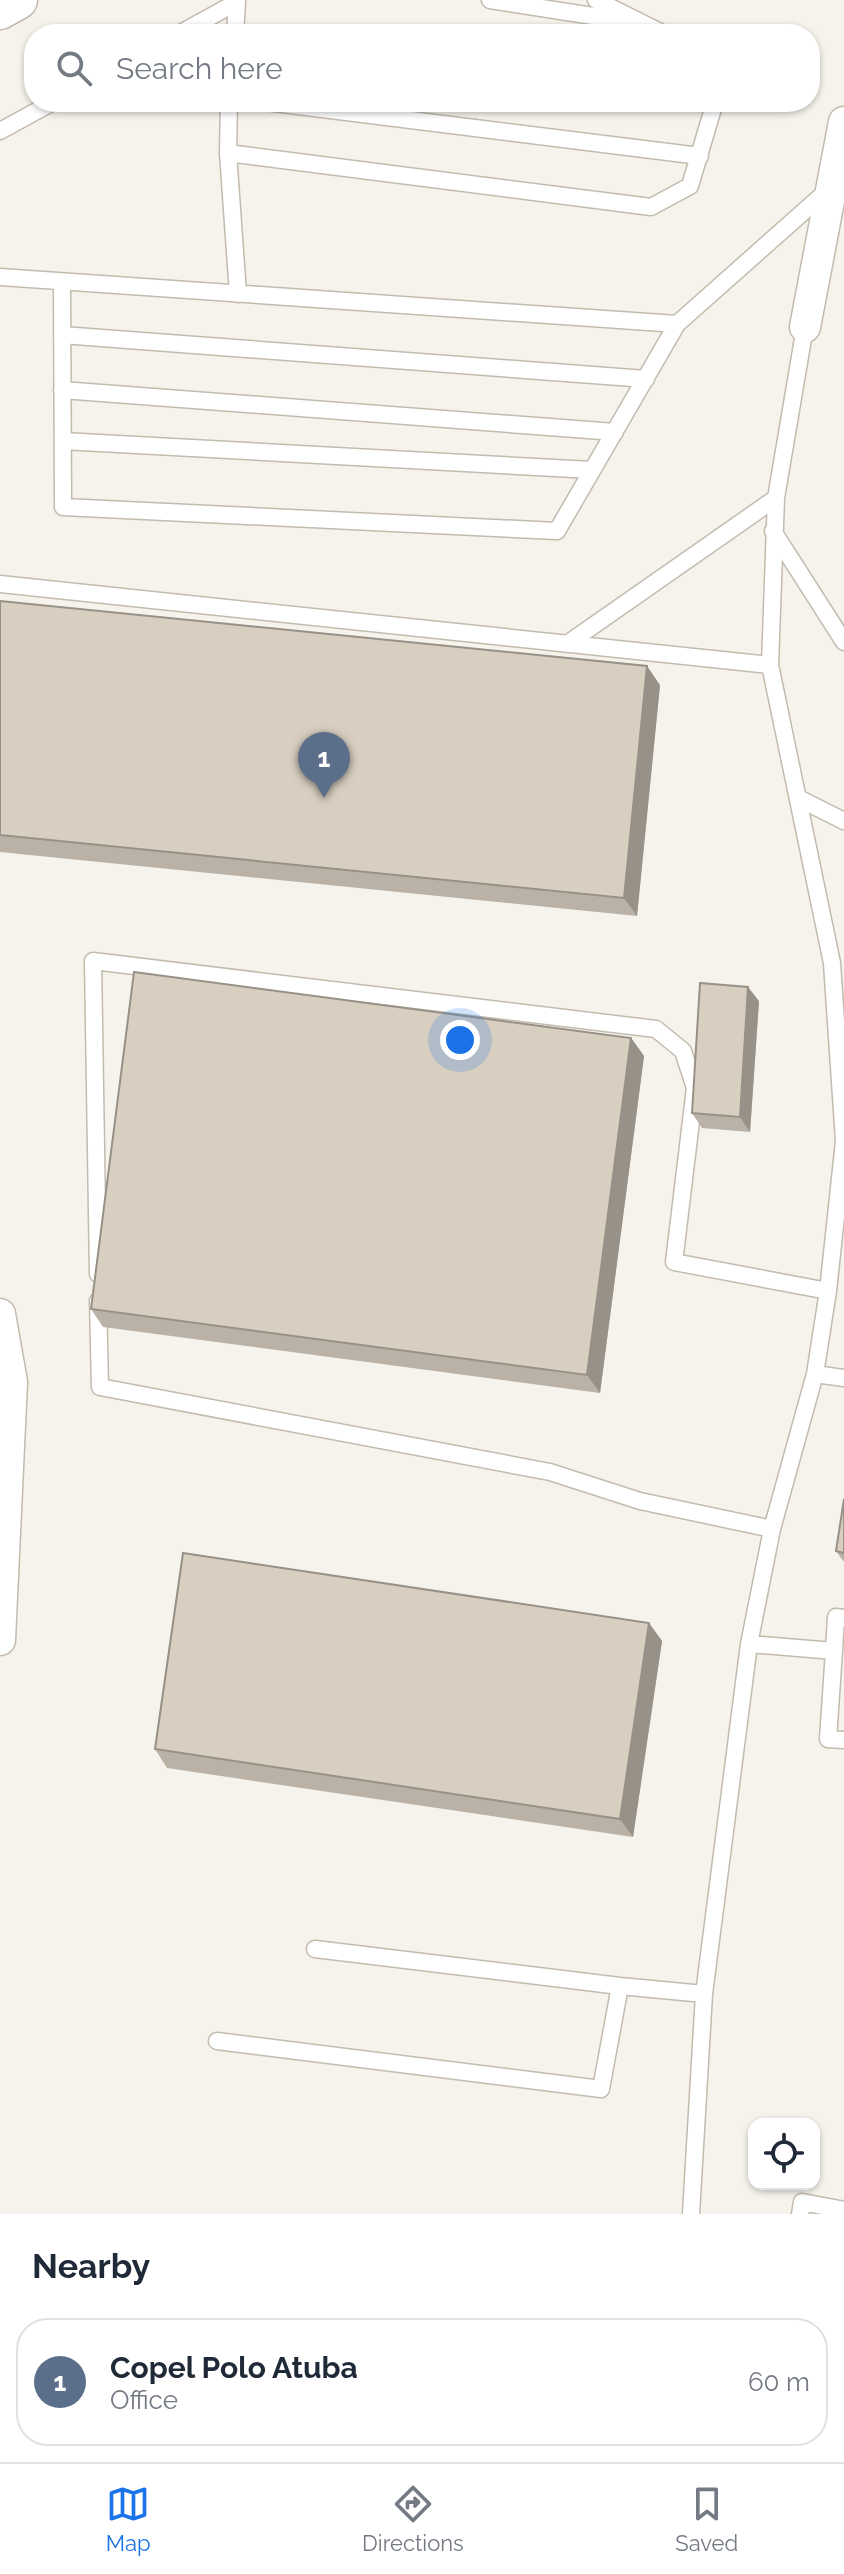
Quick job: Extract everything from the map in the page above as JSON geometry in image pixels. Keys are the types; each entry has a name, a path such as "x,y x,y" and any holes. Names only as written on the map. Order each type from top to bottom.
{"street":[{"path":"0,10 18,0"},
{"path":"805,327 844,122"},
{"path":"0,1314 12,1382 0,1640"}],"lane":[{"path":"490,0 638,23"},
{"path":"596,0 638,23"},
{"path":"197,24 239,1"},
{"path":"236,24 239,1"},
{"path":"0,131 35,112"},
{"path":"229,112 228,153 238,294"},
{"path":"346,112 700,156"},
{"path":"228,153 651,207 690,186 712,112"},
{"path":"62,282 63,507 557,531 677,324 832,186"},
{"path":"0,277 677,324"},
{"path":"691,2214 704,1994 749,1644 772,1529 815,1374 828,1291 844,1141 832,963 770,665 776,498 805,327"},
{"path":"62,335 646,379"},
{"path":"62,390 615,432"},
{"path":"63,441 592,470"},
{"path":"567,644 776,498"},
{"path":"773,531 844,642"},
{"path":"0,584 770,665"},
{"path":"798,798 844,821"},
{"path":"772,1529 640,1501 550,1472 100,1387 93,961 656,1029 683,1051 695,1088 674,1262 828,1291"},
{"path":"815,1374 844,1378"},
{"path":"844,1618 836,1617 828,1739 844,1740"},
{"path":"749,1644 834,1651"},
{"path":"315,1949 704,1994"},
{"path":"217,2041 601,2089 620,1986"},
{"path":"800,2214 802,2202 844,2210"}],"building":[{"path":"0,601 647,666 624,898 0,835"},
{"path":"134,972 631,1038 587,1375 91,1309"},
{"path":"700,983 748,987 740,1117 692,1113"},
{"path":"844,1499 844,1553 836,1551"},
{"path":"183,1553 649,1623 620,1819 155,1749"}],"place":[{"name":"Copel Polo Atuba","path":"324,798"}]}
